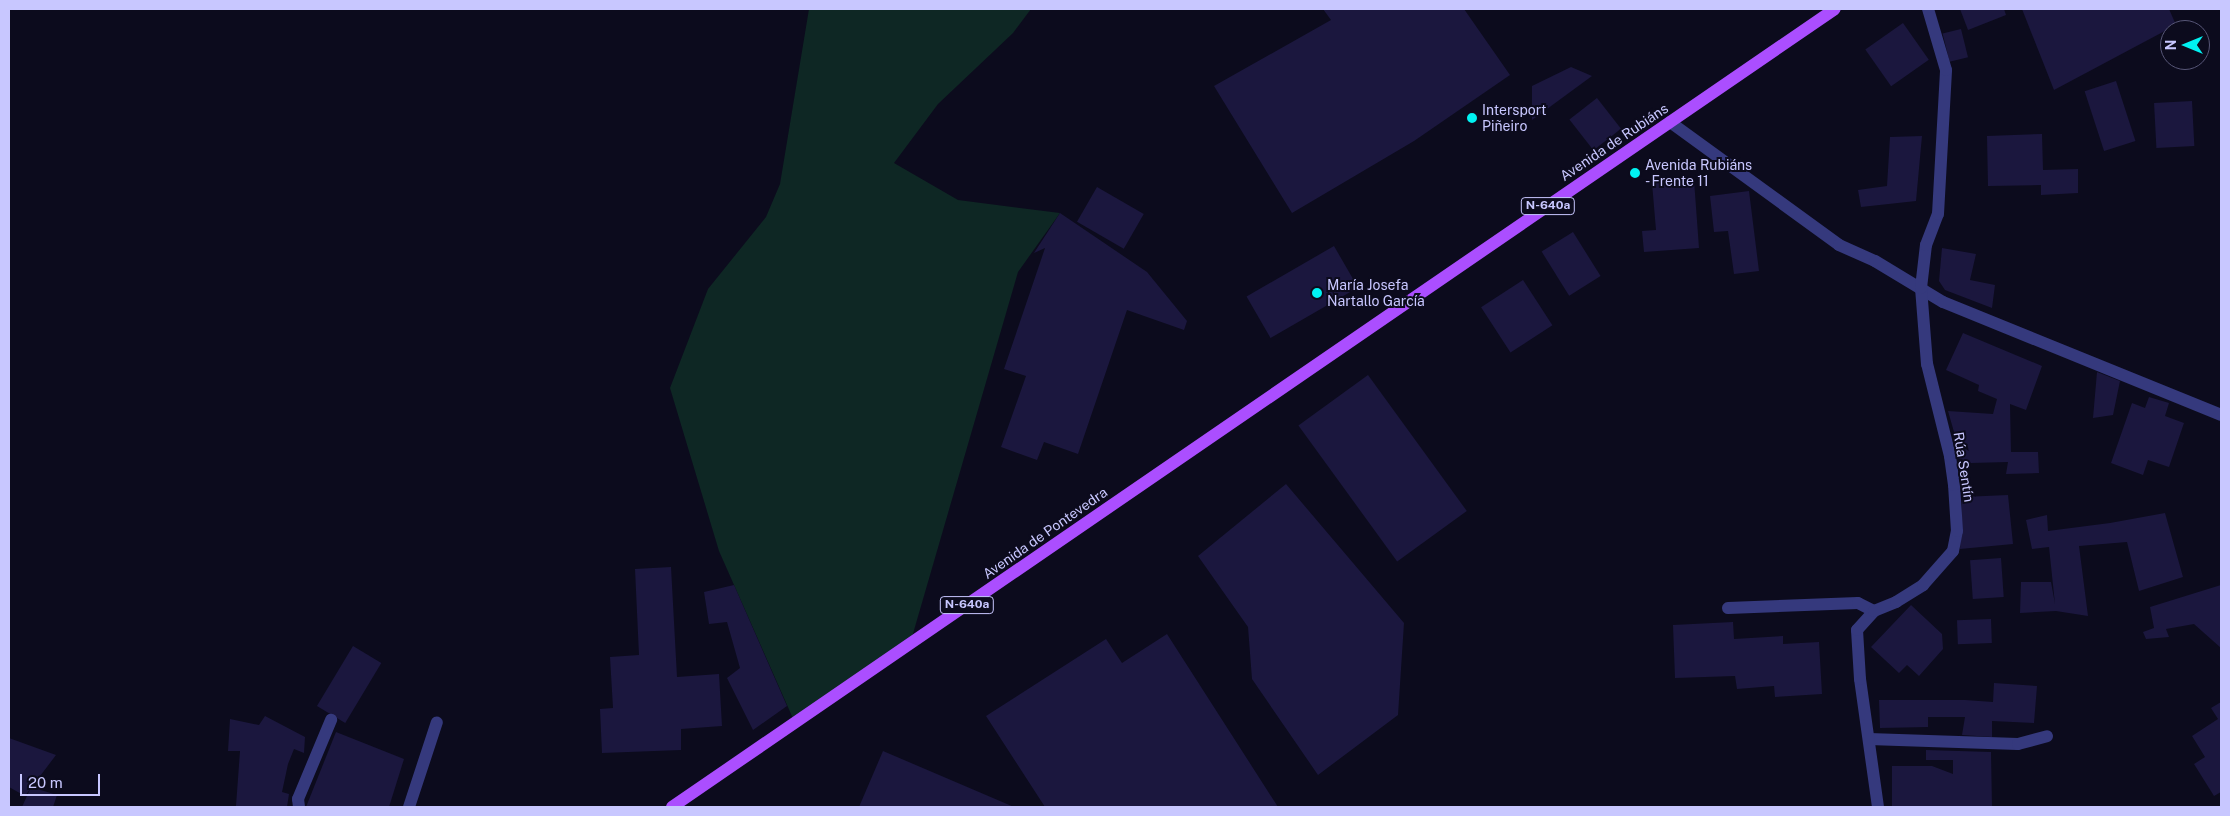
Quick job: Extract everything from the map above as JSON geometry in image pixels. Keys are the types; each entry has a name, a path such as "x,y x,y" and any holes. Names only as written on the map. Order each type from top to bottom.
{"main road":[{"name":"Avenida de Rubiáns","path":"1261,402 1835,9"},
{"name":"Avenida de Pontevedra","path":"672,807 1261,402"}],"street":[{"name":"Rúa Sentín","path":"1878,807 1860,680 1857,630 1874,611 1896,602 1923,585 1953,551 1957,531 1950,456 1927,364 1921,288 1926,245 1938,214 1946,70 1928,9"},
{"path":"1670,122 1839,245 1875,260 1942,302 2221,415"},
{"path":"1728,608 1858,603 1874,611"},
{"path":"299,807 298,799 331,720"},
{"path":"408,807 437,722"},
{"path":"1869,740 2018,744 2047,736"}],"green space":[{"path":"809,9 1031,9 1013,33 938,104 894,163 958,200 1060,213 1018,272 910,644 795,723 719,551 670,388 708,289 766,217 780,184"}],"building":[{"path":"1323,9 1464,9 1510,75 1414,141 1292,213 1214,86 1331,20"},
{"path":"1960,9 2004,9 2006,15 1968,30"},
{"path":"2022,9 2169,9 2174,20 2160,20 2160,34 2054,90"},
{"path":"1903,23 1929,60 1891,86 1865,49"},
{"path":"1961,29 1968,57 1950,62 1943,34"},
{"path":"1571,67 1592,76 1532,120 1532,86"},
{"path":"2116,81 2135,141 2104,151 2085,91"},
{"path":"1597,98 1621,129 1593,150 1569,120"},
{"path":"2192,101 2194,146 2156,148 2154,103"},
{"path":"2042,134 2043,170 2078,169 2078,193 2041,195 2041,185 1988,186 1987,136"},
{"path":"1922,136 1916,201 1861,207 1858,190 1887,186 1890,137"},
{"path":"1694,180 1699,248 1644,252 1642,231 1656,230 1652,183"},
{"path":"1097,187 1144,214 1124,249 1077,222"},
{"path":"1749,191 1759,271 1734,274 1728,231 1714,232 1710,196"},
{"path":"1060,213 1147,272 1187,321 1184,330 1127,310 1078,454 1044,442 1037,460 1001,447 1026,376 1004,369 1045,248 1034,253"},
{"path":"1573,232 1601,276 1569,296 1542,252"},
{"path":"1334,246 1358,288 1271,338 1247,296"},
{"path":"1942,248 1976,254 1970,280 1995,285 1992,308 1945,290 1939,281"},
{"path":"1523,280 1552,325 1510,353 1481,307"},
{"path":"1963,333 2042,366 2026,410 2010,404 2011,452 2038,452 2039,473 2006,474 2008,462 1971,463 1957,458 1954,432 1948,411 1993,414 1997,399 1978,391 1979,385 1946,370"},
{"path":"2097,372 2120,381 2113,415 2093,418"},
{"path":"1368,375 1467,511 1397,561 1298,426"},
{"path":"2149,397 2169,403 2165,416 2184,423 2169,467 2148,460 2143,475 2111,463 2132,403 2145,408"},
{"path":"1286,484 1404,623 1398,715 1318,775 1252,679 1248,627 1198,556"},
{"path":"2008,495 2013,544 1960,549 1962,497"},
{"path":"2165,513 2183,577 2139,591 2127,542 2079,546 2088,616 2056,611 2020,613 2021,582 2051,582 2055,604 2049,547 2032,549 2026,520 2047,515 2048,531 2110,523"},
{"path":"2001,558 2004,597 1973,599 1970,560"},
{"path":"671,567 677,677 719,674 722,726 681,729 681,750 602,753 600,709 613,708 610,657 639,655 635,569"},
{"path":"734,585 787,706 753,730 727,678 740,668 727,622 709,624 704,592"},
{"path":"2221,585 2221,648 2194,624 2166,629 2169,637 2146,639 2143,632 2154,628 2150,607"},
{"path":"1911,605 1942,634 1943,649 1919,676 1907,665 1899,673 1871,647"},
{"path":"1991,619 1992,643 1958,644 1957,620"},
{"path":"1733,622 1734,639 1783,636 1783,644 1819,642 1822,694 1775,697 1774,686 1737,689 1735,676 1675,678 1673,625"},
{"path":"1167,634 1278,807 1045,807 986,716 1106,639 1122,663"},
{"path":"353,646 381,663 345,723 317,706"},
{"path":"1994,683 2037,686 2034,723 1992,721 1992,737 1962,735 1965,717 1928,717 1928,727 1880,728 1879,700 1965,700 1993,702"},
{"path":"2221,702 2221,792 2214,796 2194,764 2205,757 2192,736 2218,719 2211,708"},
{"path":"265,716 305,737 304,753 294,749 288,764 282,792 289,794 287,807 236,806 240,751 228,751 230,719 259,725"},
{"path":"336,732 404,759 389,807 306,807"},
{"path":"9,738 56,755 25,796 9,787"},
{"path":"1926,750 1991,752 1992,807 1892,807 1892,766 1932,766 1953,774 1953,760 1926,760"},
{"path":"883,751 1014,807 859,807"},
{"path":"31,787 57,795 53,807 22,807"}],"place":[{"name":"Intersport Piñeiro","path":"1472,118"},
{"name":"Avenida Rubiáns - Frente 11","path":"1635,173"},
{"name":"María Josefa Nartallo García","path":"1317,293"}]}
